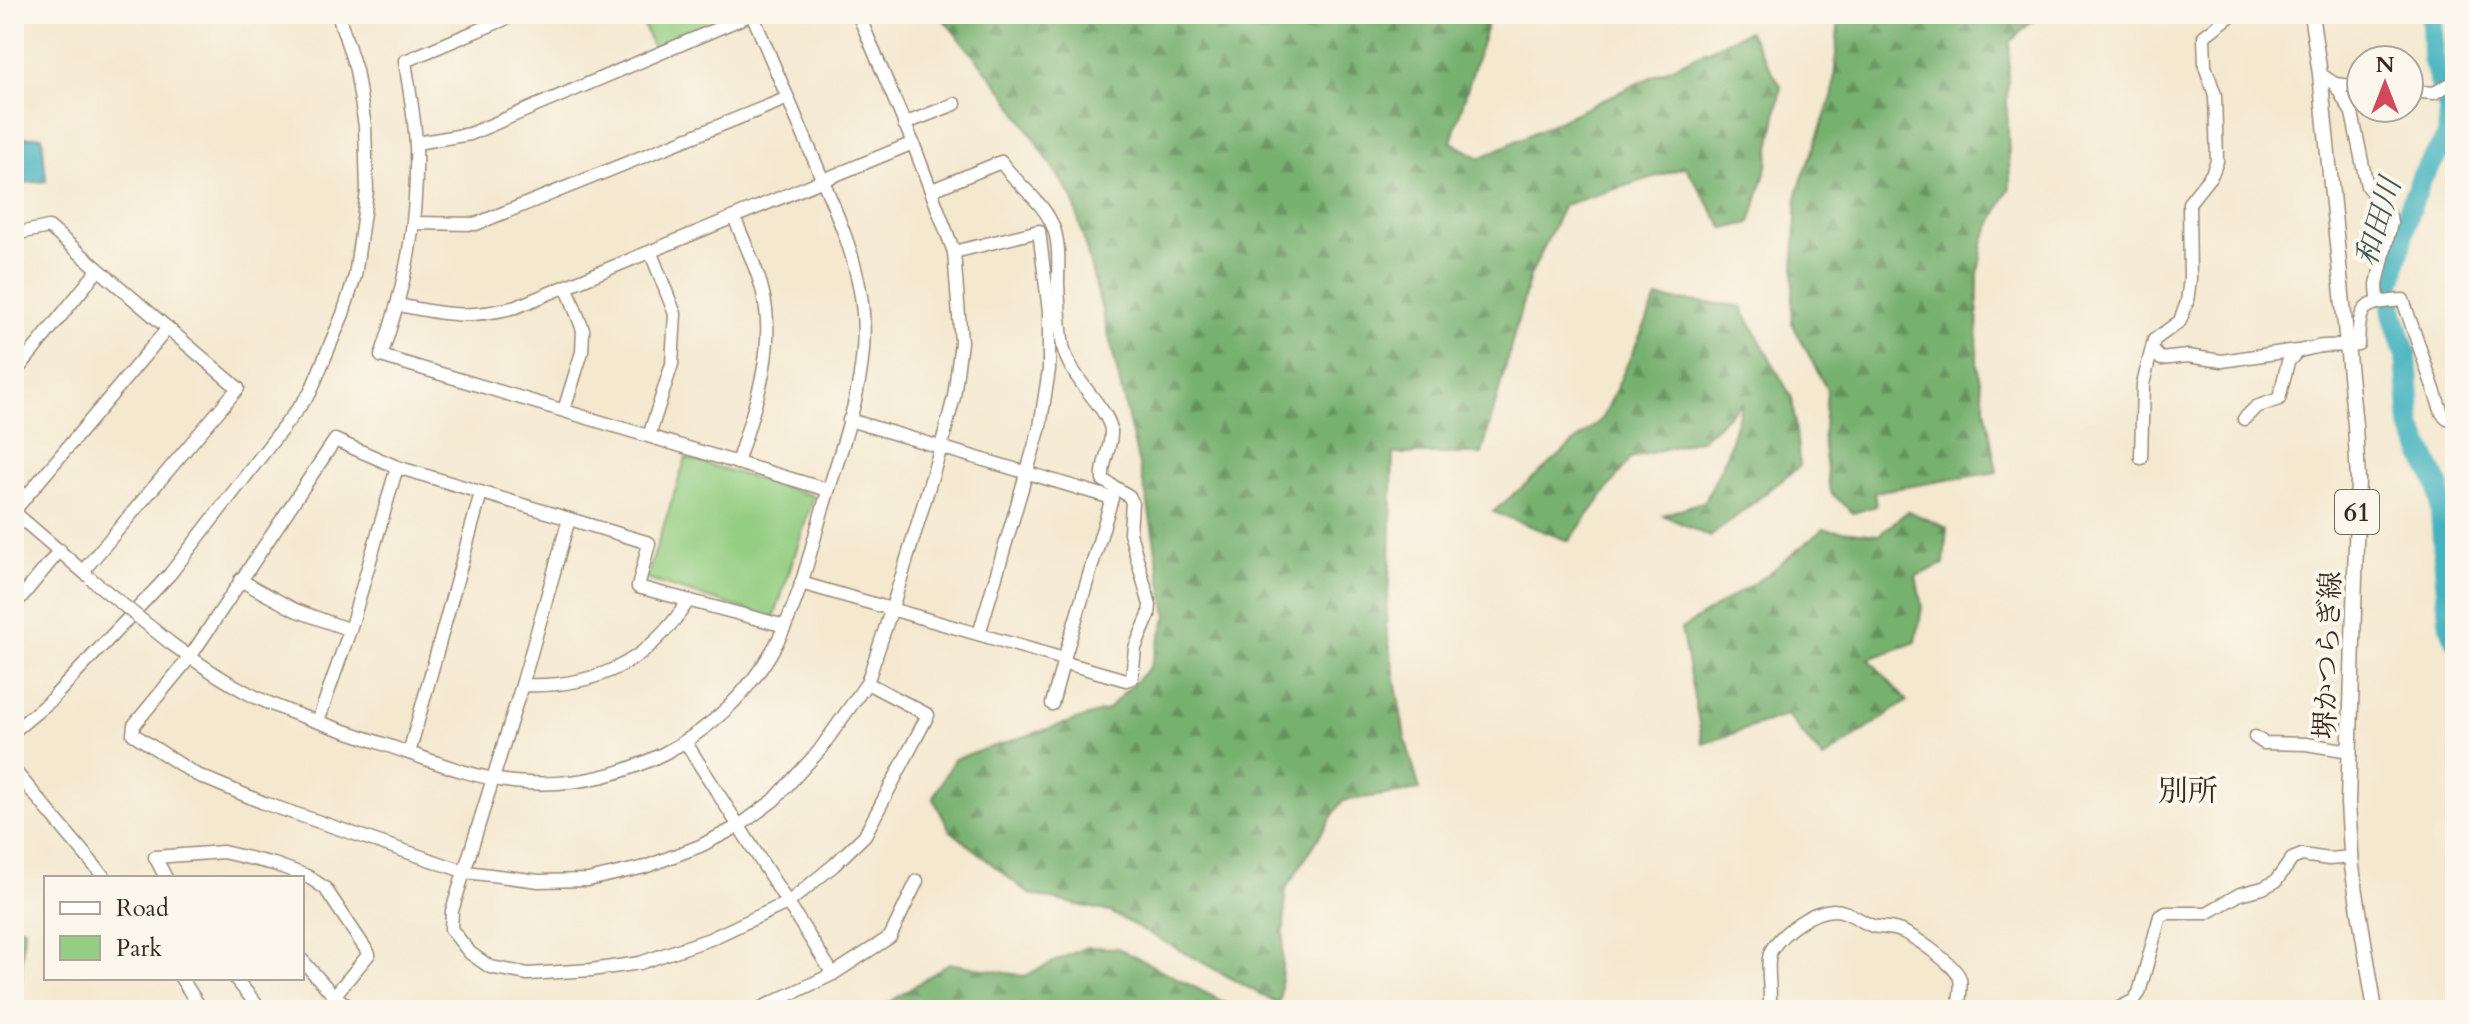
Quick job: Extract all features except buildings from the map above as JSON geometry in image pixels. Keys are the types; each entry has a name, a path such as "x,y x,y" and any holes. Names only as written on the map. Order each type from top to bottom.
{"main road":[{"name":"堺かつらぎ線","path":"2311,14 2348,346 2358,480 2348,803 2352,857 2375,1010"}],"street":[{"path":"14,731 49,702 170,574 310,393 343,314 355,276 367,191 363,112 356,70 338,14"},
{"path":"517,14 405,61 416,143 414,223 399,305 381,356 828,490"},
{"path":"168,328 14,511 169,642 240,689 318,721 491,778 545,784 590,780 635,767 686,743 738,698 765,663 785,626 801,583 858,389 861,364 861,293 846,240 752,14 470,134 416,143"},
{"path":"785,626 638,587 649,543 397,467 335,440 190,657 134,725 133,734 195,774 264,803 466,872 539,881 588,880 645,867 700,846 739,826 774,800 819,751 867,683 941,447 954,397 961,342 954,252 932,190 858,14"},
{"path":"2141,458 2143,384 2154,340 2180,321 2184,313 2190,279 2189,203 2212,174 2217,161 2215,95 2205,66 2204,36 2233,14"},
{"path":"2320,74 2335,84 2352,113 2367,186 2390,216 2377,284 2378,302"},
{"path":"2425,92 2434,93 2454,82"},
{"path":"2335,84 2345,85"},
{"path":"414,223 476,224 788,98"},
{"path":"904,124 955,104"},
{"path":"399,305 449,316 485,315 516,307 913,143"},
{"path":"801,583 1064,659 1066,663 1126,680 1132,678 1135,648 1150,605 1130,533 1132,502 1129,496 1103,480 1102,470 1111,431 1106,417 1079,383 1067,361 1063,345 1056,241 1048,216 1035,199 1012,179 1001,162 932,190"},
{"path":"734,217 759,277 766,314 766,355 737,463"},
{"path":"14,234 49,227 238,388 87,575"},
{"path":"954,252 1039,231 1049,311 1049,370 1040,427 979,634"},
{"path":"649,436 672,364 675,314 651,253"},
{"path":"14,374 98,270"},
{"path":"564,410 582,352 583,330 567,288"},
{"path":"2152,350 2161,359 2187,356 2222,361 2297,352 2319,346 2348,346 2358,344 2359,315 2364,309 2378,302 2403,300 2442,413 2447,418 2455,418"},
{"path":"2244,419 2256,407 2279,399 2288,362 2297,352"},
{"path":"849,420 1112,498 1052,704"},
{"path":"318,721 350,630 397,467"},
{"path":"409,753 481,493"},
{"path":"569,519 522,685 452,911 451,929 470,953 490,967 528,974 591,970 655,960 710,939 789,902 865,835 928,715 867,683"},
{"path":"14,606 60,550"},
{"path":"240,580 295,610 350,630"},
{"path":"522,685 578,682 624,664 671,627 688,601"},
{"path":"2255,737 2264,743 2306,744 2350,751"},
{"path":"686,743 833,974"},
{"path":"14,770 103,876"},
{"path":"165,876 155,857 223,852 274,864 307,876 325,888 369,954 334,996"},
{"path":"2115,1010 2133,1001 2139,993 2160,916 2166,913 2207,913 2240,894 2276,881 2292,859 2302,855 2329,859 2352,857"},
{"path":"757,1010 833,974 890,937 917,881"},
{"path":"1769,1010 1772,992 1770,951 1803,920 1835,910 1873,926 1904,933 1956,970 1961,981 1958,1010"},
{"path":"304,962 334,996 354,1010"},
{"path":"182,980 202,1010"},
{"path":"237,980 261,1010"}],"green space":[{"path":"639,14 737,14 653,48"},
{"path":"939,14 1488,14 1451,142 1480,158 1748,31 1781,86 1767,166 1750,223 1724,229 1686,167 1564,205 1530,276 1482,454 1393,454 1386,625 1405,738 1420,790 1342,801 1286,889 1280,1005 1110,912 1029,894 950,830 933,798 954,759 1107,710 1150,667 1167,616 1148,504 1073,199 1004,92"},
{"path":"1839,14 2040,14 2010,42 2007,102 2010,187 1984,239 1978,273 1977,364 1997,472 1874,492 1876,506 1853,513 1830,492 1823,441 1827,390 1792,323 1797,193 1833,94"},
{"path":"1657,298 1741,306 1792,398 1800,466 1710,537 1663,515 1705,501 1726,457 1742,403 1702,439 1631,458 1569,541 1493,512 1603,418"},
{"path":"686,458 814,496 774,618 646,579"},
{"path":"1908,511 1947,528 1944,564 1916,576 1922,607 1916,642 1869,659 1907,701 1823,759 1787,715 1703,744 1681,629 1768,574 1823,529 1879,535"},
{"path":"14,925 24,928 19,1010 14,1010"},
{"path":"1086,947 1118,948 1239,1010 878,1010 949,963 1024,976"}],"water":[{"path":"42,136 46,181 23,183 19,138"}],"waterway":[{"name":"和田川","path":"2432,14 2433,58 2450,113 2448,137 2422,177 2408,213 2390,289 2393,313 2406,356 2411,426 2439,488 2449,620 2455,639"}],"district":[{"name":"別所","path":"2188,791"}]}
